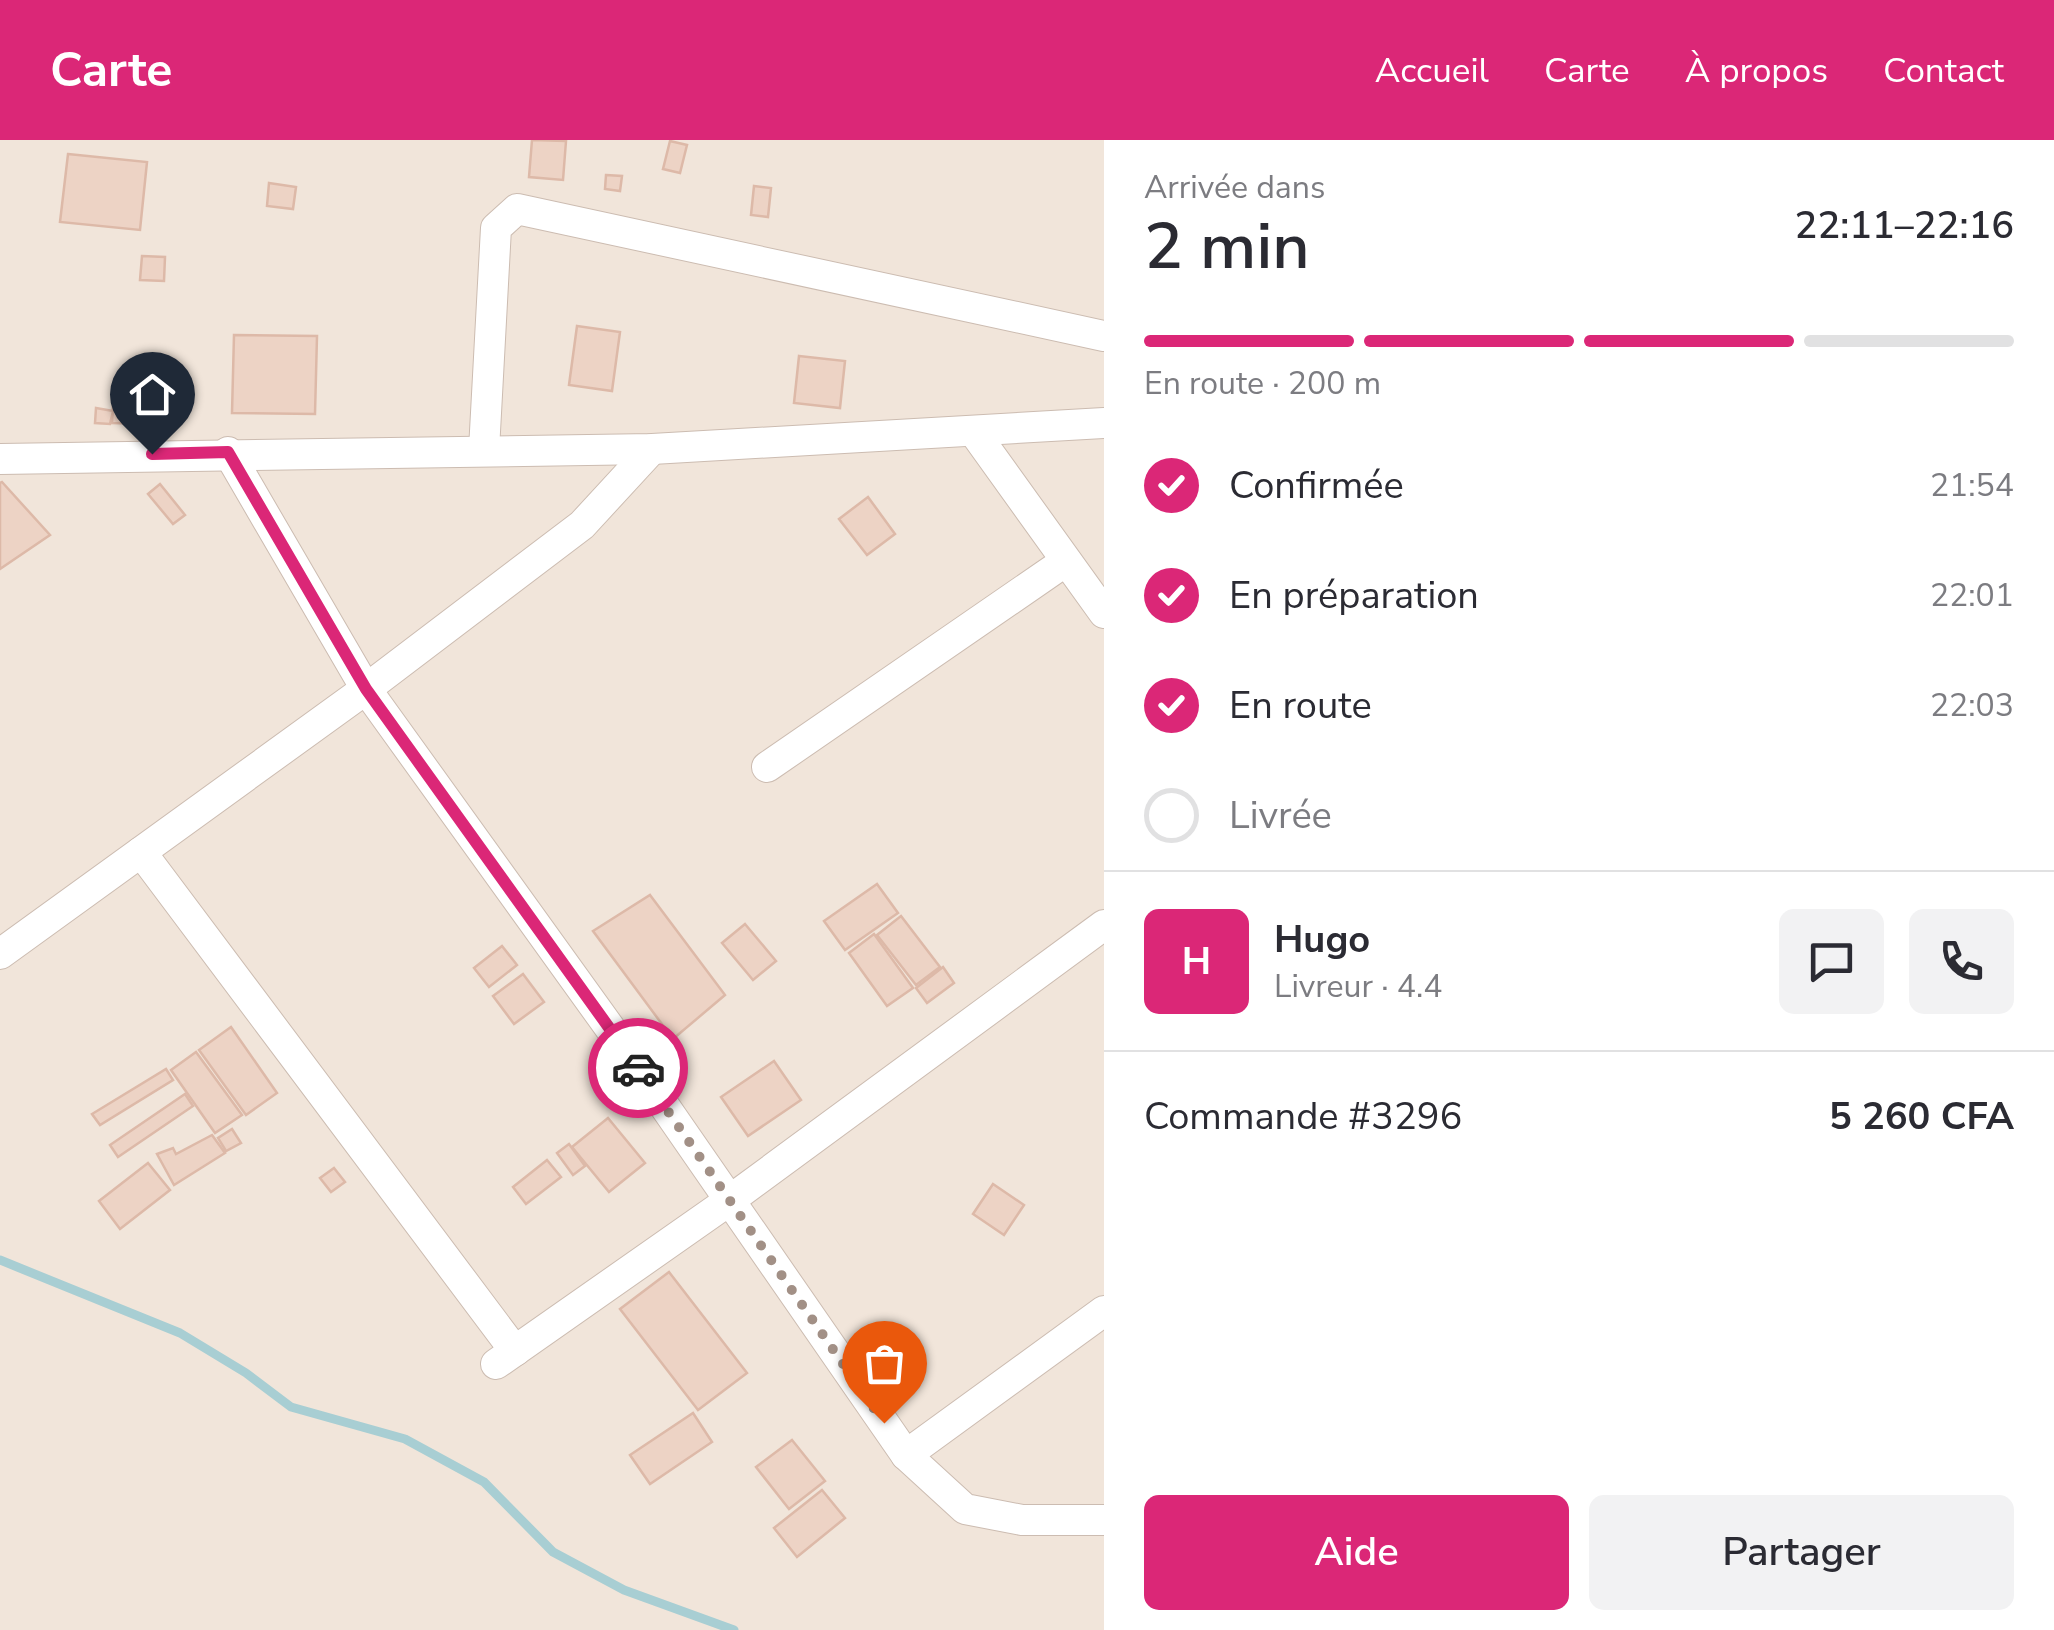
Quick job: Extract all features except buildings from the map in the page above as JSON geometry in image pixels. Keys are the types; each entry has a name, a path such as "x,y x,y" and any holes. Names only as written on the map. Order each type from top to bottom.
{"street":[{"path":"484,450 496,228 517,210 1104,336"},
{"path":"0,459 228,452 652,449 1104,422"},
{"path":"974,432 1104,613"},
{"path":"0,954 366,689 582,525 652,449"},
{"path":"228,452 366,689 906,1454 964,1509 1022,1520 1104,1520"},
{"path":"767,767 1066,560"},
{"path":"141,852 506,1357 730,1200 1104,926"},
{"path":"906,1454 1104,1311"}],"shaded area":[{"path":"0,140 1104,140 1104,1630 0,1630"}],"waterway":[{"path":"0,1260 180,1333 246,1373 291,1407 405,1439 484,1482 553,1552 624,1590 734,1630"}],"way so far":[{"path":"638,1068 884,1423"}],"route":[{"path":"152,454 228,452 366,689 638,1068"}]}
